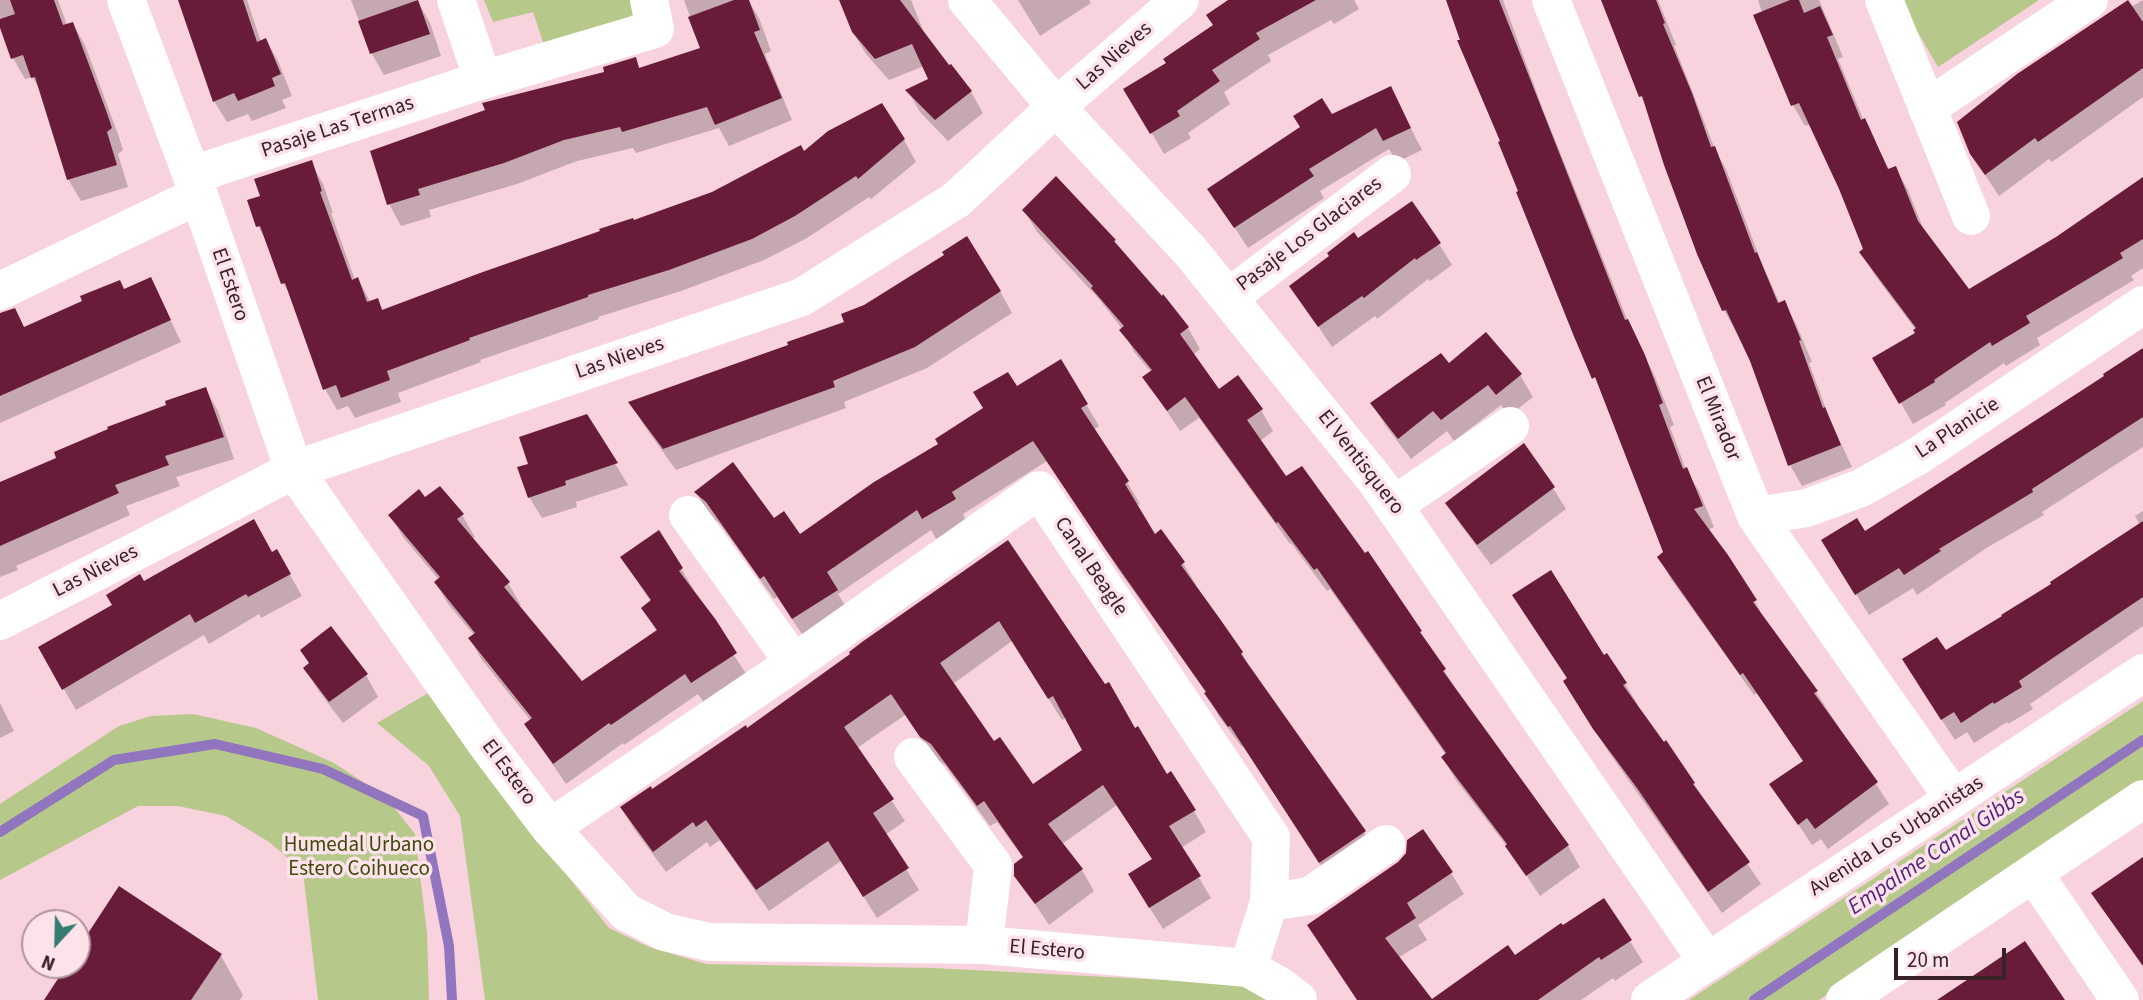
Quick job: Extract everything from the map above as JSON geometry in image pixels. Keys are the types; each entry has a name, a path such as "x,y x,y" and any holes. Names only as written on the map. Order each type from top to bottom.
{"street":[{"name":"El Estero","path":"126,0 195,185 294,470 488,746 550,828 626,912 665,932 709,942 984,945 1248,968 1298,1000"},
{"path":"456,0 483,80"},
{"name":"Pasaje Las Termas","path":"0,291 195,185 483,80 655,29 649,0"},
{"name":"El Ventisquero","path":"967,0 1056,107 1191,252 1394,505 1707,961"},
{"name":"Las Nieves","path":"0,621 294,470 802,297 956,200 1056,107 1180,0"},
{"name":"El Mirador","path":"1551,0 1756,516 1954,799"},
{"path":"1884,0 1971,216"},
{"path":"1927,108 2090,0"},
{"name":"Pasaje Los Glaciares","path":"1229,297 1392,174"},
{"name":"La Planicie","path":"1756,516 1807,508 1861,488 1918,456 2143,305"},
{"path":"1394,505 1510,426"},
{"name":"Canal Beagle","path":"550,828 794,663 1039,491 1271,837 1269,902 1248,968"},
{"path":"688,515 794,663"},
{"name":"Avenida Los Urbanistas","path":"1650,1000 2143,673"},
{"path":"913,758 993,865 984,945"},
{"path":"1845,1000 2143,799"},
{"path":"1269,902 1310,896 1386,844"},
{"path":"2034,874 2120,1000"}],"green space":[{"path":"484,0 637,0 636,15 544,45 533,12 493,22"},
{"path":"1899,0 2039,0 1938,67"},
{"path":"430,692 519,815 609,928 649,947 706,964 933,968 1244,984 1269,1000 485,1000 460,816 429,766 377,723"},
{"path":"2143,701 2143,783 1819,1000 1689,1000"},
{"name":"Humedal Urbano Estero Coihueco","path":"193,714 256,728 334,763 386,797 415,834 427,933 429,1000 318,1000 303,871 269,842 226,816 178,806 138,806 0,880 0,804 119,726 151,716"}],"building":[{"path":"10,0 54,0 63,25 73,22 112,128 107,132 117,165 67,180 35,77 31,78 23,55 11,59 0,28 0,19 15,14"},
{"path":"178,0 243,0 257,42 266,38 281,74 272,78 275,86 238,101 234,93 213,102"},
{"path":"418,0 430,34 370,54 358,21"},
{"path":"734,0 749,0 760,30 754,32 782,98 715,125 707,107 622,132 620,127 564,140 504,163 418,189 420,195 387,205 370,151 485,110 482,103 604,72 603,67 636,57 639,68 700,48 688,17"},
{"path":"839,0 900,0 972,91 935,120 905,90 928,79 912,44 875,59 852,32"},
{"path":"1228,0 1316,0 1256,33 1260,39 1212,70 1220,81 1177,111 1180,116 1150,134 1123,89 1166,63 1163,59 1213,25 1206,15"},
{"path":"1446,0 1499,0 1625,320 1628,319 1645,355 1663,403 1659,405 1683,469 1687,467 1703,506 1694,509 1757,600 1753,602 1818,691 1814,693 1878,782 1815,829 1807,818 1798,825 1769,784 1803,761 1743,673 1740,675 1657,557 1663,552 1595,377 1592,379 1516,192 1518,191 1498,142 1500,141 1457,40 1460,40"},
{"path":"1601,0 1656,0 1711,147 1715,146 1755,253 1757,252 1778,303 1785,300 1823,408 1825,407 1841,445 1788,466 1750,361 1726,310 1722,311 1697,254 1642,96 1639,97"},
{"path":"1790,0 1799,0 1804,13 1820,6 1833,35 1827,37 1861,120 1865,118 1888,169 1896,166 1918,221 1969,289 2056,237 2143,177 2143,239 2120,253 2123,258 2026,316 2030,323 1992,346 1990,342 1899,404 1872,358 1915,333 1913,330 1916,328 1859,252 1863,249 1839,189 1799,103 1791,106 1753,15"},
{"path":"2128,0 2143,22 2143,68 2038,142 2035,138 1985,175 1970,154 1957,122 2017,74"},
{"path":"1391,86 1411,128 1383,141 1376,128 1309,169 1314,176 1234,228 1207,189 1300,127 1293,116 1322,98 1332,114"},
{"path":"882,103 905,139 858,179 856,176 795,216 752,239 469,338 470,340 387,371 390,380 341,398 336,385 323,390 285,283 281,284 260,226 256,227 247,200 260,196 254,179 312,160 322,191 320,192 352,280 358,277 367,302 378,298 382,310 600,231 599,229 633,218 634,220 712,192 801,145 804,151 828,131"},
{"path":"1056,176 1116,240 1114,241 1189,327 1180,334 1219,389 1238,375 1263,409 1247,420 1286,476 1302,466 1365,553 1368,551 1446,669 1443,671 1569,845 1526,876 1505,846 1507,844 1441,757 1446,753 1317,568 1314,570 1278,522 1276,523 1185,397 1167,411 1142,377 1152,370 1119,330 1124,326 1091,288 1093,286 1022,210"},
{"path":"1412,201 1441,243 1416,260 1415,258 1364,298 1362,296 1318,327 1289,286 1329,256 1327,253 1354,232 1358,238"},
{"path":"967,236 1001,291 915,347 833,381 835,387 663,449 628,402 788,345 787,342 844,322 841,314 864,305 944,255 942,252"},
{"path":"151,277 171,320 0,396 0,313 15,308 24,327 82,301 80,296 120,280 124,289"},
{"path":"1486,332 1522,374 1496,395 1488,385 1441,420 1433,411 1398,439 1370,403 1441,353 1449,363"},
{"path":"2143,348 2143,417 2032,489 2033,492 1939,549 1941,551 1904,575 1899,568 1855,595 1821,540 1857,518 1865,531"},
{"path":"1061,359 1088,404 1081,408 1129,481 1125,484 1155,534 1161,529 1185,562 1181,565 1366,831 1319,863 1230,726 1228,727 1204,693 1206,692 1033,441 952,492 956,499 922,519 917,510 827,572 838,590 792,619 764,576 760,579 706,502 694,492 733,462 774,518 784,511 800,534 874,482 938,444 935,439 983,408 973,392 1008,372 1017,386"},
{"path":"206,387 224,437 165,456 169,465 115,485 119,493 0,546 0,482 56,458 54,452 108,429 107,427 166,405 165,401"},
{"path":"587,414 618,463 565,481 566,485 528,498 517,467 528,464 519,437"},
{"path":"1524,443 1555,487 1477,545 1445,503"},
{"path":"440,486 464,514 457,519 510,582 504,587 582,681 657,630 641,608 651,600 620,557 659,530 683,568 679,571 737,653 691,683 685,674 611,725 609,723 553,764 524,724 532,718 468,638 475,633 434,582 440,577 388,515 419,489 425,497"},
{"path":"254,519 272,552 277,549 291,574 248,597 246,594 195,623 190,614 62,690 38,647 112,605 106,595 140,574 144,581"},
{"path":"2143,521 2143,597 2019,681 2022,687 1961,723 1954,712 1941,720 1902,659 1937,637 1946,650 2051,584 2050,582"},
{"path":"1008,540 1105,684 1109,682 1135,728 1138,726 1167,774 1171,771 1196,810 1169,826 1201,876 1149,908 1128,874 1152,859 1103,785 1048,824 1083,869 1035,904 1014,876 1014,864 1023,857 984,801 977,806 931,744 920,737 891,694 844,727 894,799 873,813 909,868 863,897 828,841 756,890 706,820 696,827 693,822 653,852 620,807 651,786 652,789 746,725 747,728 850,654 849,652","holes":["999,621 1048,699 1053,696 1082,750 1033,784 1000,737 994,741 940,663"]},
{"path":"1551,570 1604,655 1607,653 1627,683 1623,685 1664,742 1666,740 1695,783 1693,784 1750,862 1708,892 1593,729 1563,681 1567,678 1512,595"},
{"path":"331,626 368,674 329,702 303,668 309,663 300,650"},
{"path":"1423,829 1453,872 1407,903 1416,918 1385,938 1432,999 1508,945 1515,955 1561,923 1563,925 1604,898 1632,940 1601,960 1599,957 1538,1000 1357,1000 1307,925 1398,862 1406,853 1407,840"},
{"path":"2143,857 2143,966 2091,893"},
{"path":"119,886 222,954 191,1000 44,1000 58,979 91,979 91,929"},
{"path":"2025,941 2065,1000 1937,1000"}],"waterway":[{"name":"Empalme Canal Gibbs","path":"1754,1000 2143,740"},
{"name":"Empalme Canal Gibbs","path":"0,832 114,760 215,744 323,769 423,816 449,946 452,1000"}]}
